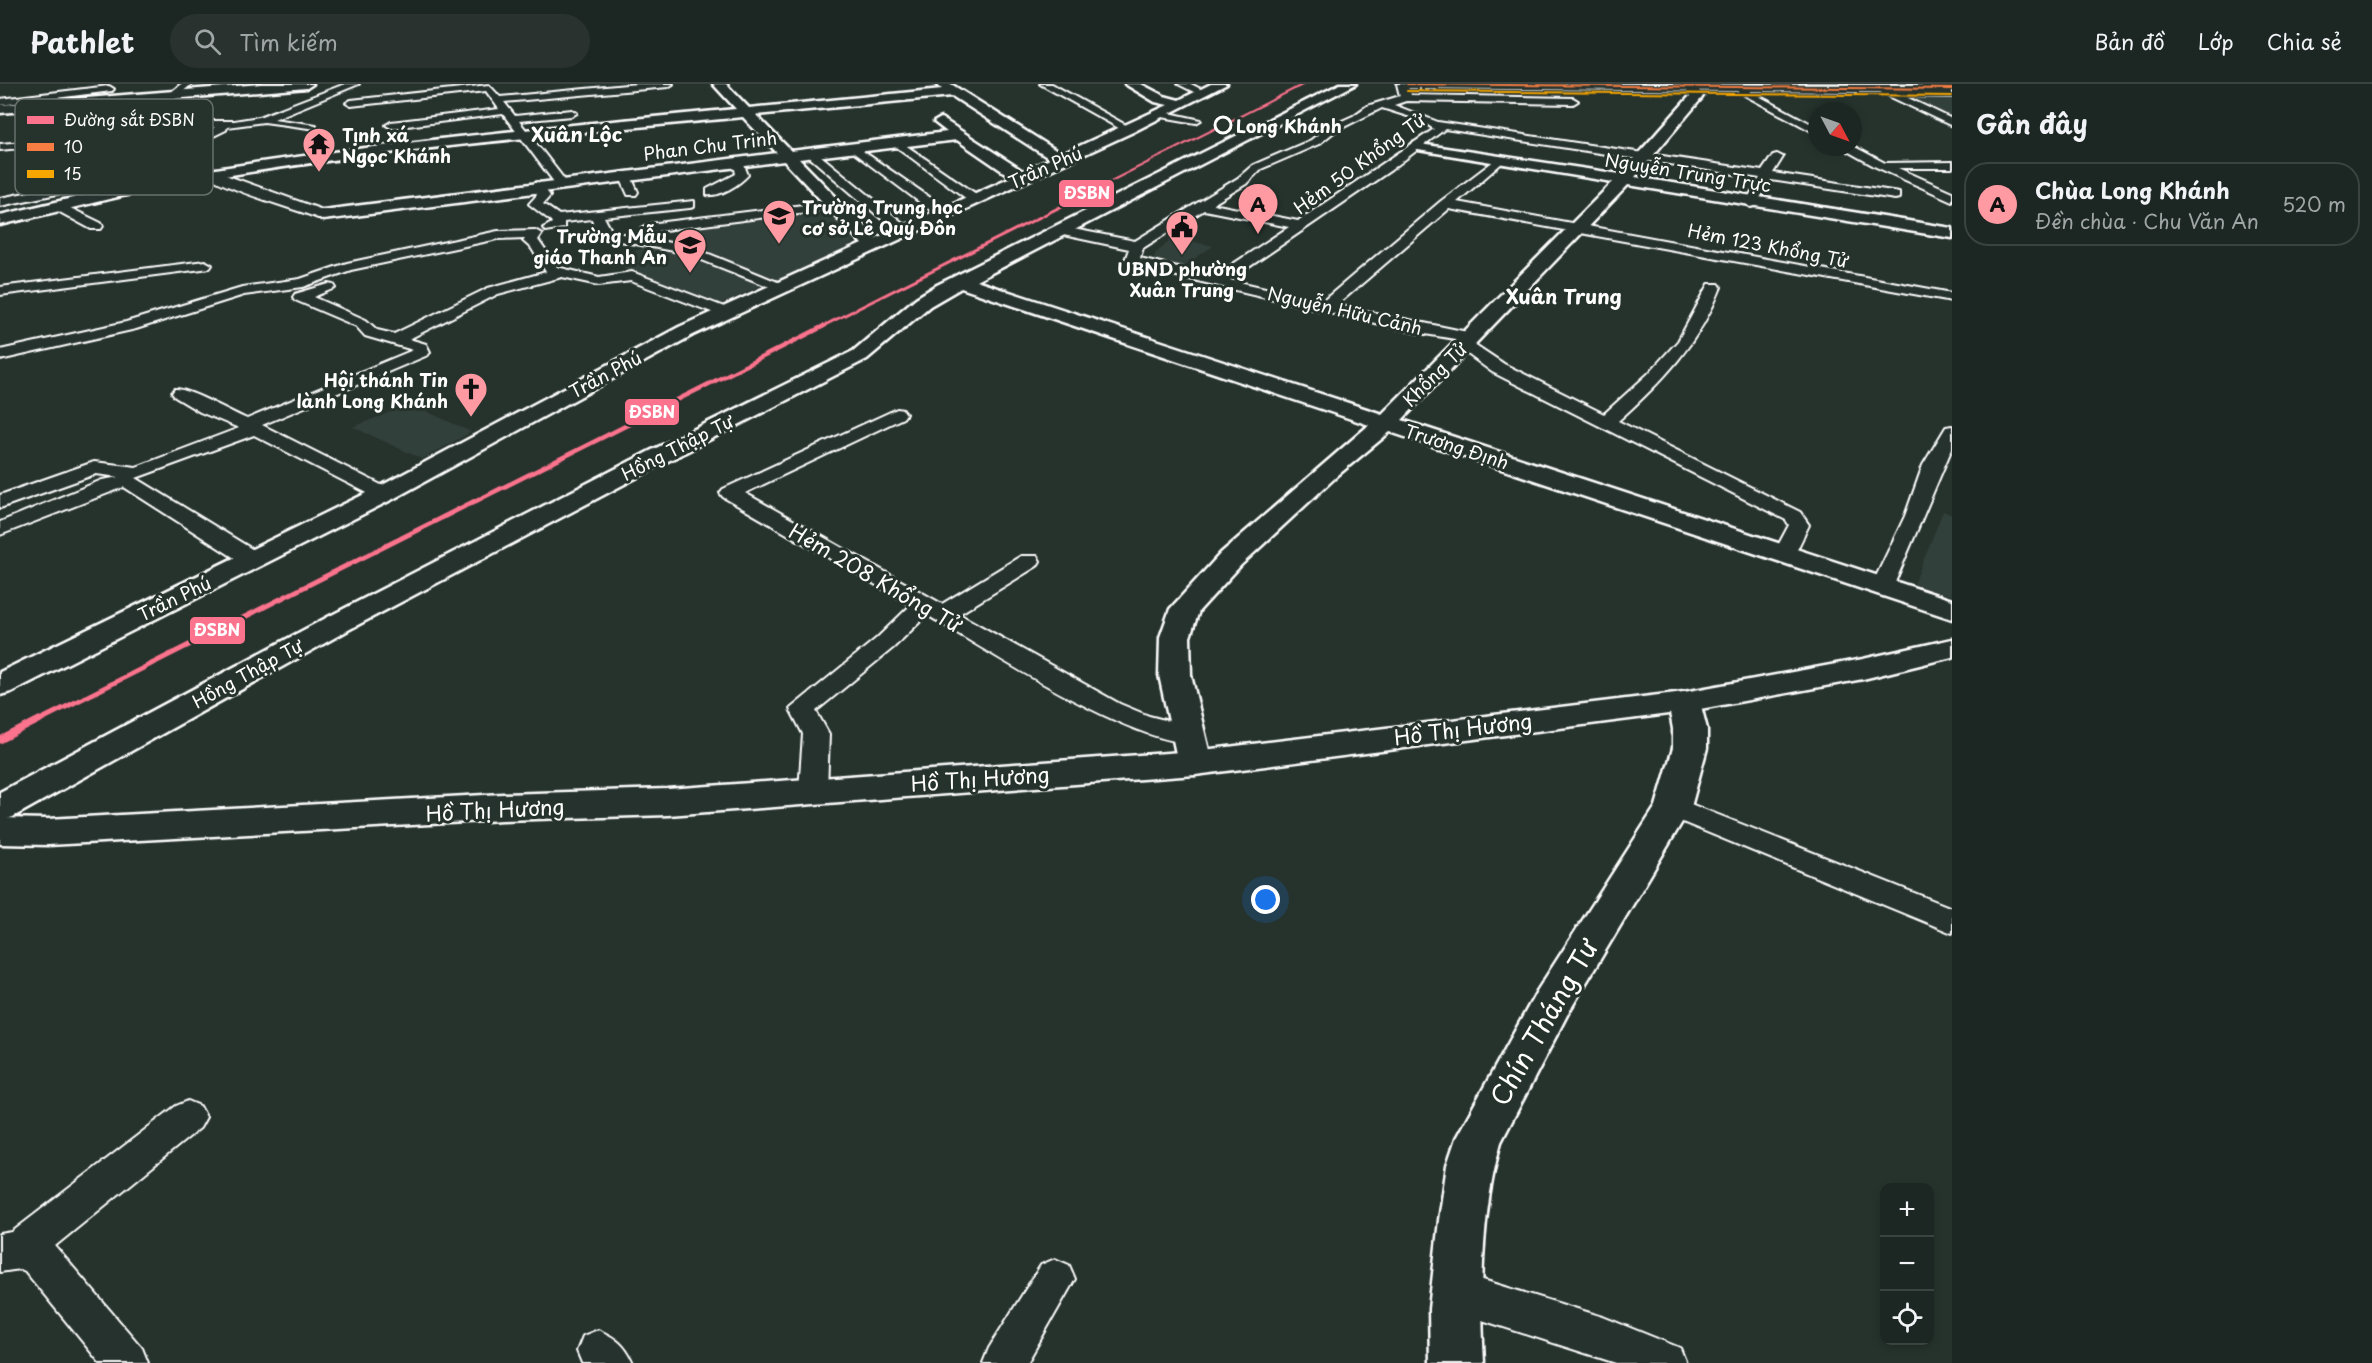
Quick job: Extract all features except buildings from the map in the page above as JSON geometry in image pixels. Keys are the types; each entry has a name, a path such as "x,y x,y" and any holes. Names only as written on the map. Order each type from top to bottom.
{"street":[{"path":"173,95 187,84"},
{"path":"124,99 307,84"},
{"path":"213,124 261,120 354,84"},
{"path":"498,99 668,84"},
{"path":"719,84 873,245"},
{"path":"885,84 1022,177"},
{"path":"942,84 1061,160"},
{"path":"1045,84 1128,129"},
{"path":"1131,84 1160,99 1197,91"},
{"name":"Hồng Thập Tự","path":"0,808 329,628 659,456 860,356 922,302 1350,84"},
{"path":"1402,84 1406,93 1405,98"},
{"path":"1407,84 1908,89 1952,92"},
{"path":"1487,85 1496,103"},
{"path":"351,103 487,86 561,183"},
{"path":"1064,231 1137,246 1242,181 1257,166 1315,142 1330,130 1357,118 1371,108 1405,98 1569,105 1574,97 1560,86"},
{"path":"28,87 43,88 36,99"},
{"path":"36,99 83,87 109,89"},
{"name":"Khổng Tử","path":"1192,749 1175,675 1174,655 1175,637 1185,609 1196,594 1329,470 1386,423 1578,227 1622,182 1695,99 1697,96 1691,88"},
{"path":"1738,88 1808,126"},
{"path":"1889,89 1952,92"},
{"path":"1889,89 1952,123"},
{"name":"Trần Phú","path":"0,684 384,494 644,353 783,286 1160,114 1197,91"},
{"path":"213,174 524,134 956,93"},
{"path":"0,102 15,101"},
{"path":"1062,106 1081,104"},
{"name":"Hẻm 50 Khổng Tử","path":"1218,281 1302,226 1440,129 1438,125 1383,105"},
{"path":"0,109 15,108"},
{"path":"391,125 433,118 572,113"},
{"path":"1160,114 1196,120"},
{"path":"416,115 433,118"},
{"path":"261,120 312,127"},
{"path":"213,131 227,124"},
{"path":"1438,125 1496,128 1645,156 1895,195"},
{"name":"Phan Chu Trinh","path":"323,215 537,186 960,135"},
{"path":"897,142 975,199"},
{"name":"Nguyễn Trung Trực","path":"1418,146 1622,182 1952,233"},
{"path":"855,148 943,213"},
{"path":"811,153 904,231"},
{"path":"1862,155 1952,196"},
{"path":"1751,202 1765,182 1766,175 1777,157"},
{"path":"1327,306 1498,160"},
{"path":"711,192 734,182 742,175 740,168 730,163"},
{"path":"1880,165 1952,165"},
{"path":"213,175 323,215"},
{"path":"625,175 632,192"},
{"path":"0,356 130,326 224,295 309,287 533,238 559,225 556,219 535,204 544,196 537,186"},
{"path":"1840,217 1853,190"},
{"path":"0,201 22,195"},
{"path":"0,220 110,195"},
{"path":"556,219 690,204"},
{"name":"Hẻm 123 Khổng Tử","path":"1445,204 1952,297"},
{"path":"649,228 834,205"},
{"path":"1202,206 1302,226"},
{"path":"60,207 96,225"},
{"path":"596,213 603,232 608,235 687,250 783,286"},
{"path":"533,238 548,268 559,273 599,281 632,276 727,313"},
{"name":"Nguyễn Hữu Cảnh","path":"1137,246 1132,260 1134,261 1467,340 1498,368 1793,516 1799,525 1784,555"},
{"path":"0,291 204,265"},
{"path":"395,340 486,293 559,273"},
{"name":"Trương Định","path":"961,282 1952,610"},
{"path":"0,502 93,468 106,466 125,473 138,472 250,427 422,352 420,347 371,333 362,323 300,297 309,287"},
{"path":"1606,422 1655,378 1697,324 1708,305 1714,287"},
{"path":"181,393 206,408 250,427 384,494"},
{"name":"Hẻm 208 Khổng Tử","path":"897,414 730,493 1111,710 1192,749"},
{"path":"1882,587 1915,516 1934,465 1952,431"},
{"path":"0,529 109,484 127,482 252,560"},
{"path":"813,791 816,734 803,708 885,643 933,610 1029,561"},
{"name":"Hồ Thị Hương","path":"0,831 60,831 503,807 668,802 813,791 1192,749 1686,710 1952,648"},
{"name":"Hồ Thị Hương","path":"0,847 745,819 1328,765 1686,710 1884,686 1952,672"},
{"name":"Chín Tháng Tư","path":"1457,1363 1457,1292 1463,1220 1471,1165 1479,1138 1552,1003 1673,807 1690,748 1686,710"},
{"path":"1673,807 1952,921"},
{"path":"10,1252 188,1117"},
{"path":"10,1252 38,1256 127,1363"},
{"path":"1004,1363 1055,1279"},
{"path":"1457,1292 1603,1337 1665,1363"}],"shaded area":[{"path":"1909,95 1952,95 1952,117 1909,97"},
{"name":"Trường Trung học cơ sở Lê Quý Đôn","path":"829,210 841,221 854,241 850,247 777,280 697,252 710,247 675,230"},
{"path":"1173,237 1213,246 1181,268 1153,261 1155,254"},
{"name":"Trường Mẫu giáo Thanh An","path":"650,246 679,250 764,284 713,308 617,265 623,262 612,258"},
{"path":"411,404 471,432 422,459 353,427"},
{"path":"1943,511 1952,515 1952,596 1914,584"}],"rail line":[{"name":"ĐSBN","path":"0,740 1304,84"}],"transit line":[{"name":"10","path":"1407,84 1952,89"},
{"name":"15","path":"1407,91 1952,96"}],"place":[{"name":"Long Khánh","path":"1223,125"},
{"name":"Tịnh xá Ngọc Khánh","path":"319,173"},
{"name":"Chùa Long Khánh","path":"1258,234"},
{"name":"Trường Trung học cơ sở Lê Quý Đôn","path":"779,245"},
{"name":"UBND phường Xuân Trung","path":"1182,256"},
{"name":"Trường Mẫu giáo Thanh An","path":"690,274"},
{"name":"Hội thánh Tin lành Long Khánh","path":"471,418"}],"district":[{"name":"Xuân Lộc","path":"577,134"},
{"name":"Xuân Trung","path":"1564,296"}]}
